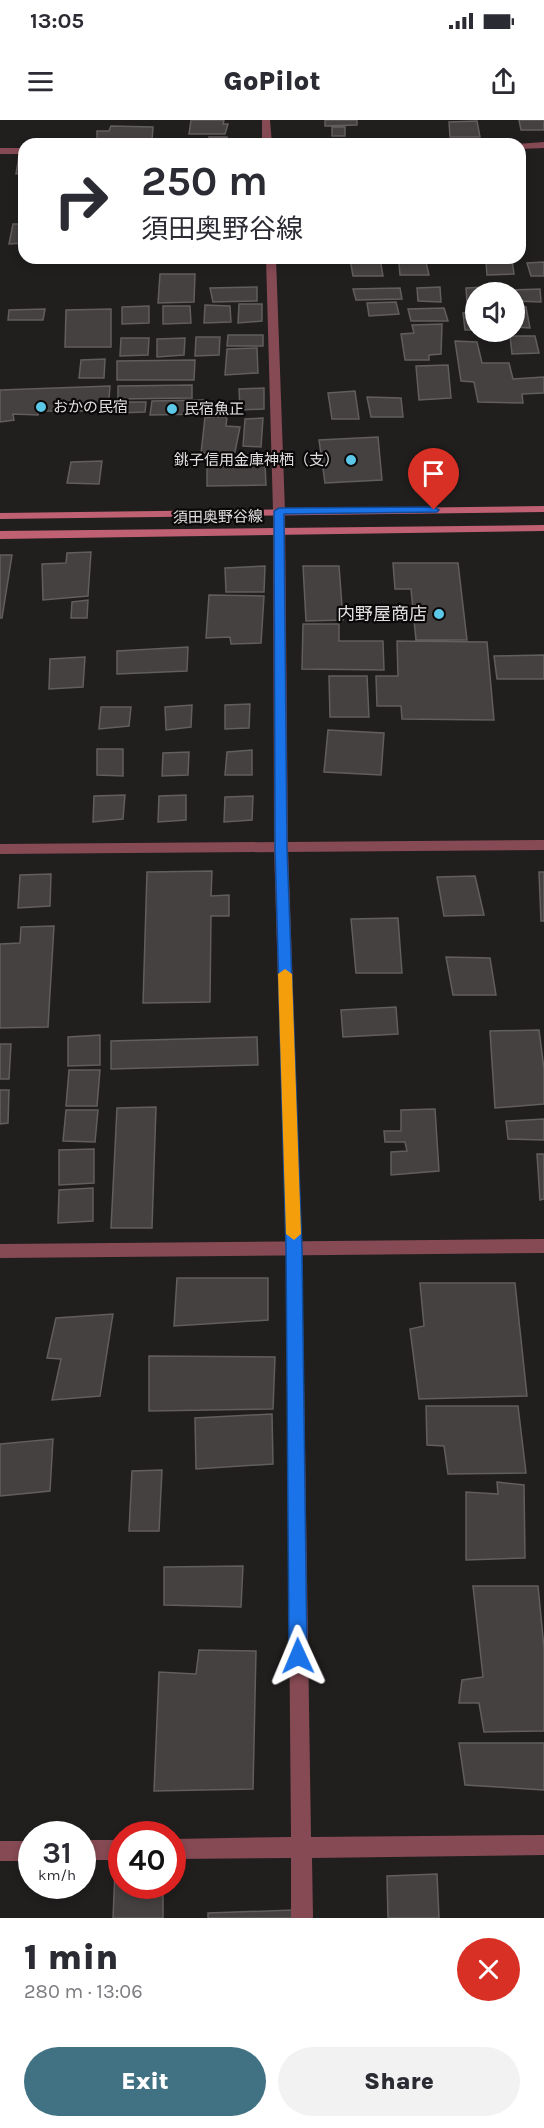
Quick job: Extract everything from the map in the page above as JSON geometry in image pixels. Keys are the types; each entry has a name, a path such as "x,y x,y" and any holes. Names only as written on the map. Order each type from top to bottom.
{"main road":[{"name":"須田奥野谷線","path":"0,516 544,509"},
{"name":"須田奥野谷線","path":"0,535 544,528"}],"street":[{"path":"266,120 267,138"},
{"path":"526,146 544,145"},
{"path":"0,151 18,150"},
{"path":"271,264 279,511 281,848 294,1249 302,1918"},
{"path":"0,849 544,845"},
{"path":"0,1251 544,1246"},
{"path":"186,1849 544,1845"},
{"path":"0,1851 18,1851"}],"building":[{"path":"191,120 224,120 223,124 228,124 225,134 189,134"},
{"path":"325,120 357,120 357,125 325,126"},
{"path":"519,120 544,120 544,130 521,130"},
{"path":"477,121 480,137 450,137 449,122"},
{"path":"111,126 153,127 152,138 97,138 97,131 109,131"},
{"path":"332,127 345,127 345,136 332,136"},
{"path":"13,224 18,224 18,243 9,244"},
{"path":"544,262 544,276 531,276 527,263"},
{"path":"351,264 381,264 383,276 353,276"},
{"path":"399,264 426,264 429,275 400,275"},
{"path":"486,264 513,264 514,274 487,275"},
{"path":"160,274 195,274 194,302 158,303"},
{"path":"257,287 257,301 213,302 210,288"},
{"path":"440,287 441,302 418,301 417,288"},
{"path":"400,288 402,299 356,300 353,289"},
{"path":"540,289 541,302 525,301 525,290"},
{"path":"396,302 399,314 369,316 367,303"},
{"path":"239,304 262,304 262,321 238,323"},
{"path":"205,305 230,306 231,322 204,323"},
{"path":"149,306 149,323 122,324 122,307"},
{"path":"163,306 190,306 191,323 163,324"},
{"path":"525,307 526,307 530,328 525,328"},
{"path":"444,308 448,321 411,321 408,309"},
{"path":"45,309 43,320 8,320 9,310"},
{"path":"111,309 111,347 65,347 66,310"},
{"path":"442,324 441,354 429,355 429,360 405,360 401,334 414,333 412,325"},
{"path":"228,335 263,335 263,346 227,346"},
{"path":"525,336 535,336 539,353 512,354 511,342 525,342"},
{"path":"196,337 220,337 219,355 195,356"},
{"path":"121,338 149,338 148,355 120,356"},
{"path":"185,338 184,355 157,357 157,339"},
{"path":"455,341 477,342 482,363 509,363 513,379 544,377 544,393 522,394 523,403 478,402 474,382 461,381"},
{"path":"257,348 258,373 225,375 227,349"},
{"path":"105,359 104,378 79,378 81,360"},
{"path":"195,360 194,380 117,380 117,361"},
{"path":"448,365 451,398 419,400 416,366"},
{"path":"192,385 192,398 118,399 118,386"},
{"path":"110,386 108,411 38,411 38,415 13,414 14,420 0,422 0,390"},
{"path":"264,388 264,409 240,410 239,389"},
{"path":"355,391 359,419 332,419 328,393"},
{"path":"367,397 401,398 403,417 371,417"},
{"path":"205,400 205,414 150,415 152,401"},
{"path":"118,402 146,402 145,412 118,413"},
{"path":"205,417 227,417 226,426 240,427 235,452 201,453"},
{"path":"263,418 261,447 243,446 245,419"},
{"name":"銚子信用金庫神栖（支）","path":"378,437 382,480 325,483 319,440"},
{"path":"102,461 99,484 67,483 71,462"},
{"path":"265,464 266,485 207,486 207,466"},
{"path":"91,552 88,596 43,600 42,564 66,563 67,553"},
{"path":"0,555 12,555 2,618 0,618"},
{"name":"内野屋商店","path":"393,563 458,563 467,640 416,640 411,589 395,589"},
{"path":"265,566 264,592 226,592 225,568"},
{"path":"303,566 339,566 343,620 306,621"},
{"path":"209,595 264,596 261,643 231,644 230,637 206,638"},
{"path":"88,600 87,618 71,618 72,602"},
{"path":"303,624 339,624 339,641 383,641 384,670 302,669"},
{"path":"397,641 487,642 494,720 402,719 401,706 377,706 376,676 398,676"},
{"path":"188,647 187,671 117,674 117,651"},
{"path":"544,655 544,679 497,679 494,656"},
{"path":"85,657 83,687 49,689 50,659"},
{"path":"329,676 367,676 369,717 330,717"},
{"path":"250,704 249,728 225,729 225,705"},
{"path":"192,705 191,727 166,730 165,707"},
{"path":"101,707 131,707 129,726 99,729"},
{"path":"328,730 384,733 381,775 324,772"},
{"path":"97,749 123,749 123,776 97,775"},
{"path":"252,750 252,775 225,775 227,752"},
{"path":"189,752 188,775 162,776 163,753"},
{"path":"125,795 123,819 93,822 94,796"},
{"path":"186,795 186,820 158,822 159,796"},
{"path":"253,796 252,820 224,822 225,797"},
{"path":"212,871 211,896 229,895 229,916 211,916 210,1002 143,1003 147,872"},
{"path":"539,872 544,872 544,921 541,921"},
{"path":"51,874 50,906 18,908 20,875"},
{"path":"475,876 484,915 444,916 437,877"},
{"path":"398,918 402,973 356,973 351,919"},
{"path":"54,926 48,1027 0,1028 0,944 20,943 21,927"},
{"path":"446,957 490,958 496,995 453,995"},
{"path":"396,1007 398,1034 343,1037 341,1010"},
{"path":"539,1030 544,1069 544,1104 495,1108 490,1031"},
{"path":"100,1035 100,1065 68,1066 68,1037"},
{"path":"257,1037 258,1065 111,1069 111,1041"},
{"path":"0,1044 11,1044 9,1079 0,1079"},
{"path":"69,1070 100,1070 97,1106 66,1106"},
{"path":"0,1090 9,1090 8,1123 0,1124"},
{"path":"156,1107 152,1228 111,1228 117,1108"},
{"path":"435,1109 439,1171 391,1175 391,1152 407,1151 405,1142 385,1142 384,1131 401,1131 401,1110"},
{"path":"66,1110 98,1110 95,1142 63,1141"},
{"path":"544,1119 544,1140 508,1139 506,1121"},
{"path":"94,1149 94,1183 59,1185 59,1150"},
{"path":"537,1154 544,1154 544,1199 540,1200"},
{"path":"93,1188 93,1221 58,1223 59,1190"},
{"path":"177,1278 268,1278 268,1320 174,1326"},
{"path":"420,1283 515,1283 527,1396 419,1399 410,1329 424,1326"},
{"path":"113,1314 100,1396 52,1400 61,1359 47,1358 56,1318"},
{"path":"149,1356 275,1357 273,1409 149,1411"},
{"path":"426,1406 518,1406 526,1473 448,1474 444,1446 427,1445"},
{"path":"272,1414 273,1464 196,1469 195,1418"},
{"path":"53,1439 50,1491 0,1496 0,1444"},
{"path":"162,1470 159,1531 129,1531 132,1471"},
{"path":"497,1482 524,1485 525,1558 466,1560 466,1492 498,1494"},
{"path":"243,1566 241,1607 164,1605 164,1567"},
{"path":"473,1586 538,1586 544,1648 544,1731 484,1732 479,1703 459,1703 462,1680 483,1677"},
{"path":"199,1650 256,1651 253,1789 154,1791 159,1672 196,1674"},
{"path":"459,1743 544,1743 544,1790 465,1785"},
{"path":"437,1874 439,1918 388,1918 387,1876"},
{"path":"114,1899 163,1899 163,1918 113,1918"},
{"path":"294,1910 295,1918 208,1918 208,1913"}],"slow traffic":[{"path":"285,974 294,1234"}],"place":[{"name":"おかの民宿","path":"41,407"},
{"name":"民宿魚正","path":"172,409"},
{"name":"銚子信用金庫神栖（支）","path":"351,460"},
{"name":"内野屋商店","path":"439,614"}],"route":[{"path":"298,1656 294,1249 281,848 279,511 434,510"}]}
